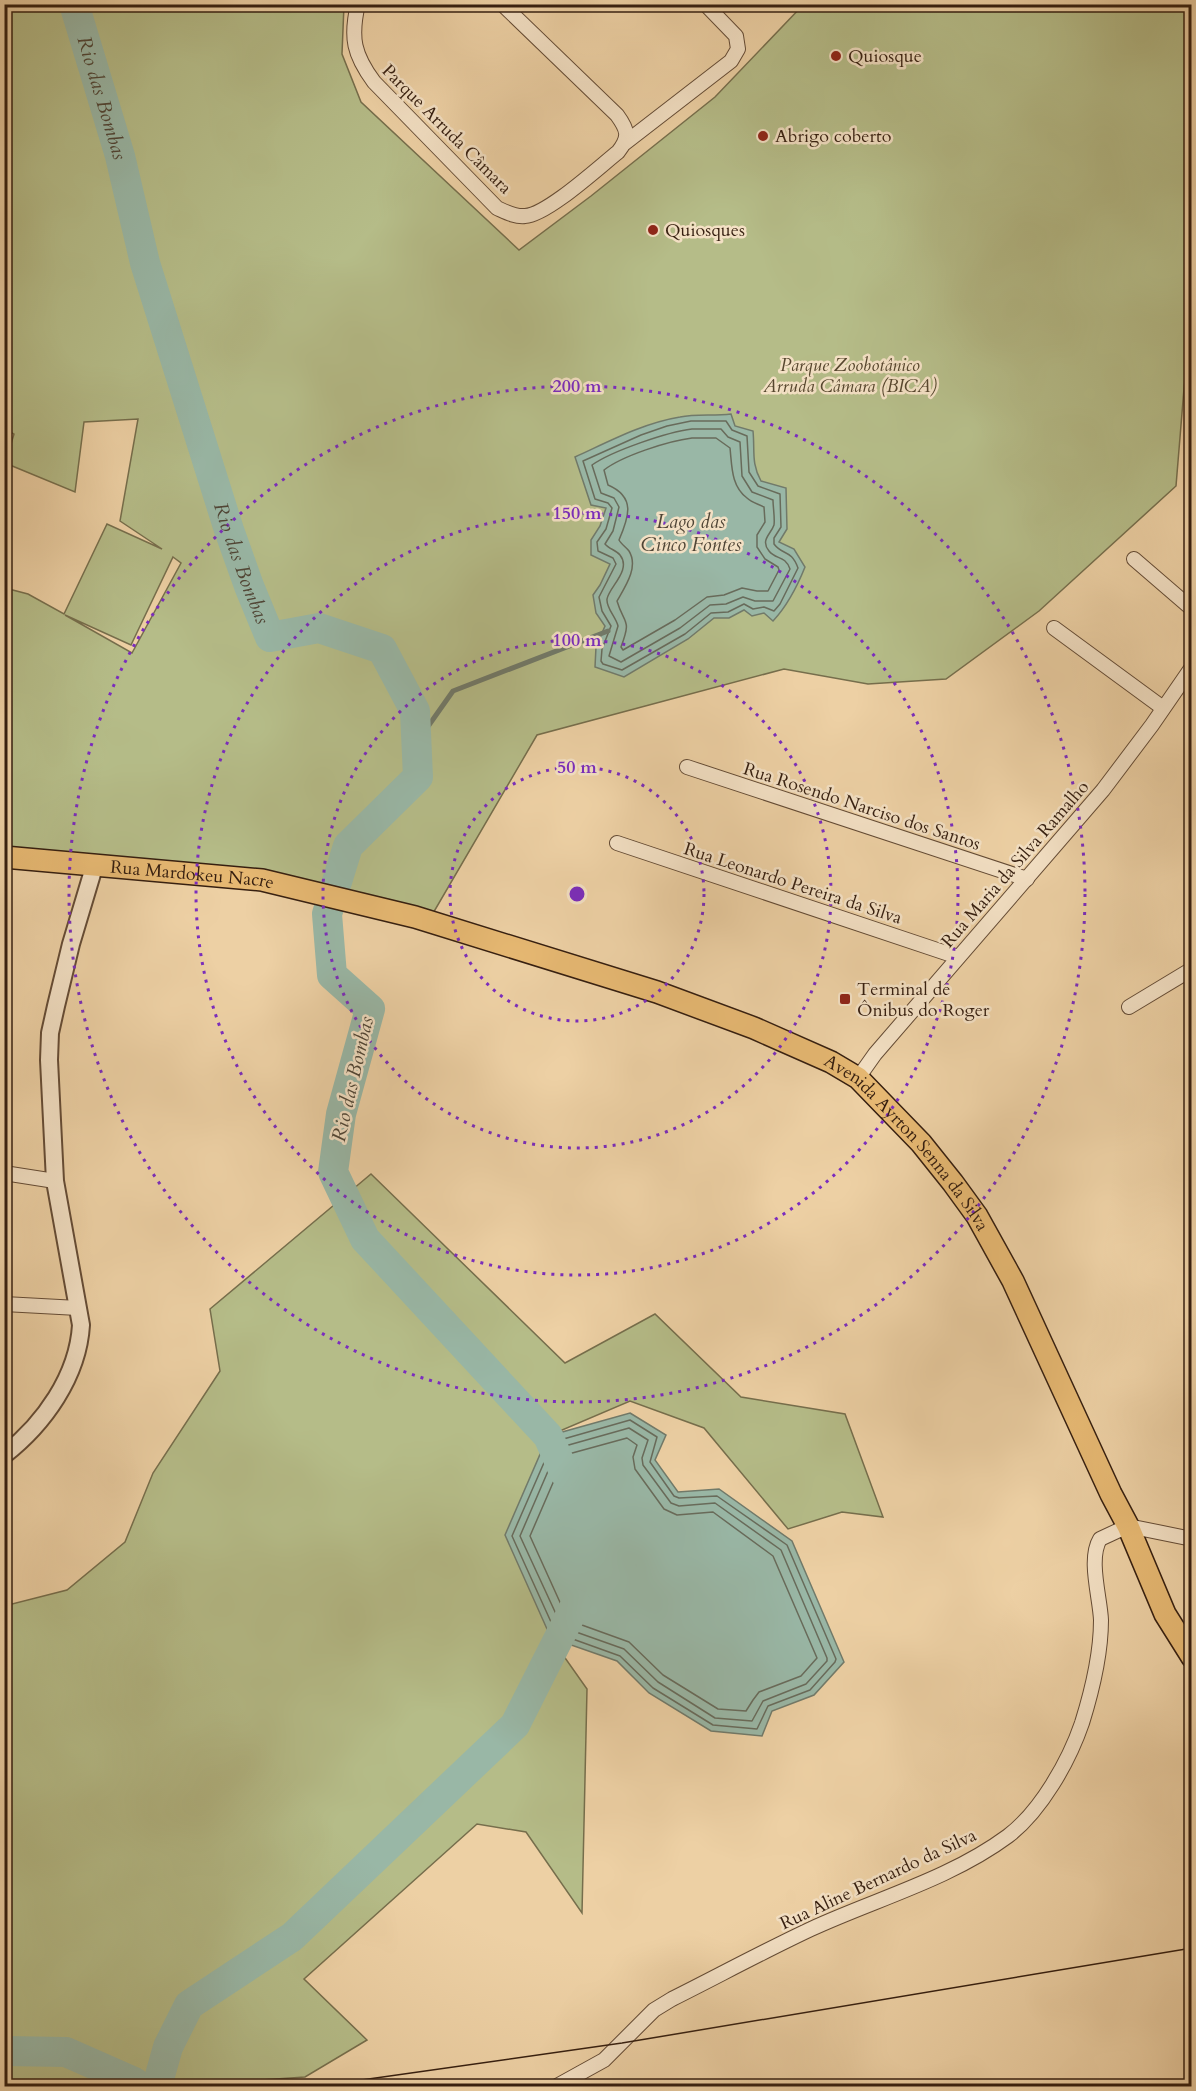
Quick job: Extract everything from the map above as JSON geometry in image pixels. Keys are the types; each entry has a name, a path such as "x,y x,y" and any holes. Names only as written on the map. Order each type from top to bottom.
{"main road":[{"name":"Rua Mardokeu Nacre","path":"4,857 262,880 377,907"},
{"name":"Avenida Ayrton Senna da Silva","path":"377,907 415,916 657,992 794,1044 858,1078 921,1143 954,1183 976,1216 1013,1281 1128,1526 1165,1614 1191,1657"}],"street":[{"name":"Parque Arruda Câmara","path":"358,4 354,22 354,40 360,63 374,82 497,208 523,216 532,215 547,208 618,152 625,143 731,61 738,49 736,36 705,4"},
{"path":"502,4 617,115 624,124 625,143"},
{"path":"1134,559 1191,609"},
{"path":"1054,628 1163,708"},
{"name":"Rua Maria da Silva Ramalho","path":"858,1078 875,1054 1103,790 1191,667"},
{"name":"Rua Rosendo Narciso dos Santos","path":"687,767 1027,879"},
{"name":"Rua Leonardo Pereira da Silva","path":"617,843 958,957"},
{"path":"4,1455 22,1441 47,1410 69,1375 80,1346 81,1325 55,1181 49,1060 50,1033 71,944 95,864"},
{"path":"1129,1007 1191,969"},
{"path":"4,1173 55,1181"},
{"path":"4,1304 78,1308"},
{"path":"1128,1526 1191,1539"},
{"name":"Rua Aline Bernardo da Silva","path":"557,2086 576,2078 604,2060 654,2010 672,1999 810,1929 952,1869 1010,1835 1033,1811 1062,1767 1077,1737 1089,1701 1101,1621 1095,1567 1096,1545 1104,1536 1128,1526"}],"green space":[{"name":"Parque Zoobotânico Arruda Câmara (BICA)","path":"5,5 344,5 342,54 361,102 519,250 715,97 803,5 1191,5 1192,337 1188,340 1176,486 1039,611 946,679 868,684 784,669 537,735 425,927 287,881 5,852 5,588 28,594 64,614 107,524 162,549 120,521 138,419 84,422 75,492 5,463 14,434 5,429","holes":["173,557 181,563 132,653 65,615 131,645"]},
{"path":"371,1174 565,1363 655,1314 741,1397 845,1414 883,1517 842,1512 788,1529 704,1428 630,1401 548,1436 551,1638 587,1689 582,1913 526,1832 477,1824 304,1979 367,2040 305,2077 176,2086 5,2086 4,1606 67,1590 125,1542 153,1473 220,1371 210,1309"}],"water":[{"name":"Lago das Cinco Fontes","path":"731,414 735,426 753,431 755,463 761,481 786,488 787,529 779,542 794,549 805,567 795,589 773,621 764,613 752,616 744,610 729,618 714,618 688,639 624,677 595,667 596,647 605,626 596,613 593,595 610,564 591,555 591,540 600,526 606,508 591,505 575,457 626,434 666,420 686,416"},
{"path":"630,1413 666,1435 655,1460 678,1492 719,1489 792,1541 844,1662 814,1695 772,1711 762,1736 711,1731 649,1693 617,1661 551,1638 505,1535 548,1436"}],"waterway":[{"name":"Rio das Bombas","path":"74,4 120,156 145,263 229,530 270,637 319,628 382,649 415,711 418,777 348,846 327,914 332,975 370,1009 341,1114 333,1172 365,1239 548,1436 564,1472"},
{"path":"417,742 453,691 608,631"},
{"path":"157,2086 168,2047 189,2005 292,1937 515,1725 576,1604"},
{"path":"4,2051 66,2052 139,2086"}],"tram line":[{"path":"319,2086 622,2043 1192,1948"}],"place":[{"name":"Quiosque","path":"836,56"},
{"name":"Abrigo coberto","path":"763,136"},
{"name":"Quiosques","path":"653,230"},
{"name":"Terminal de Ônibus do Roger","path":"845,999"}]}
